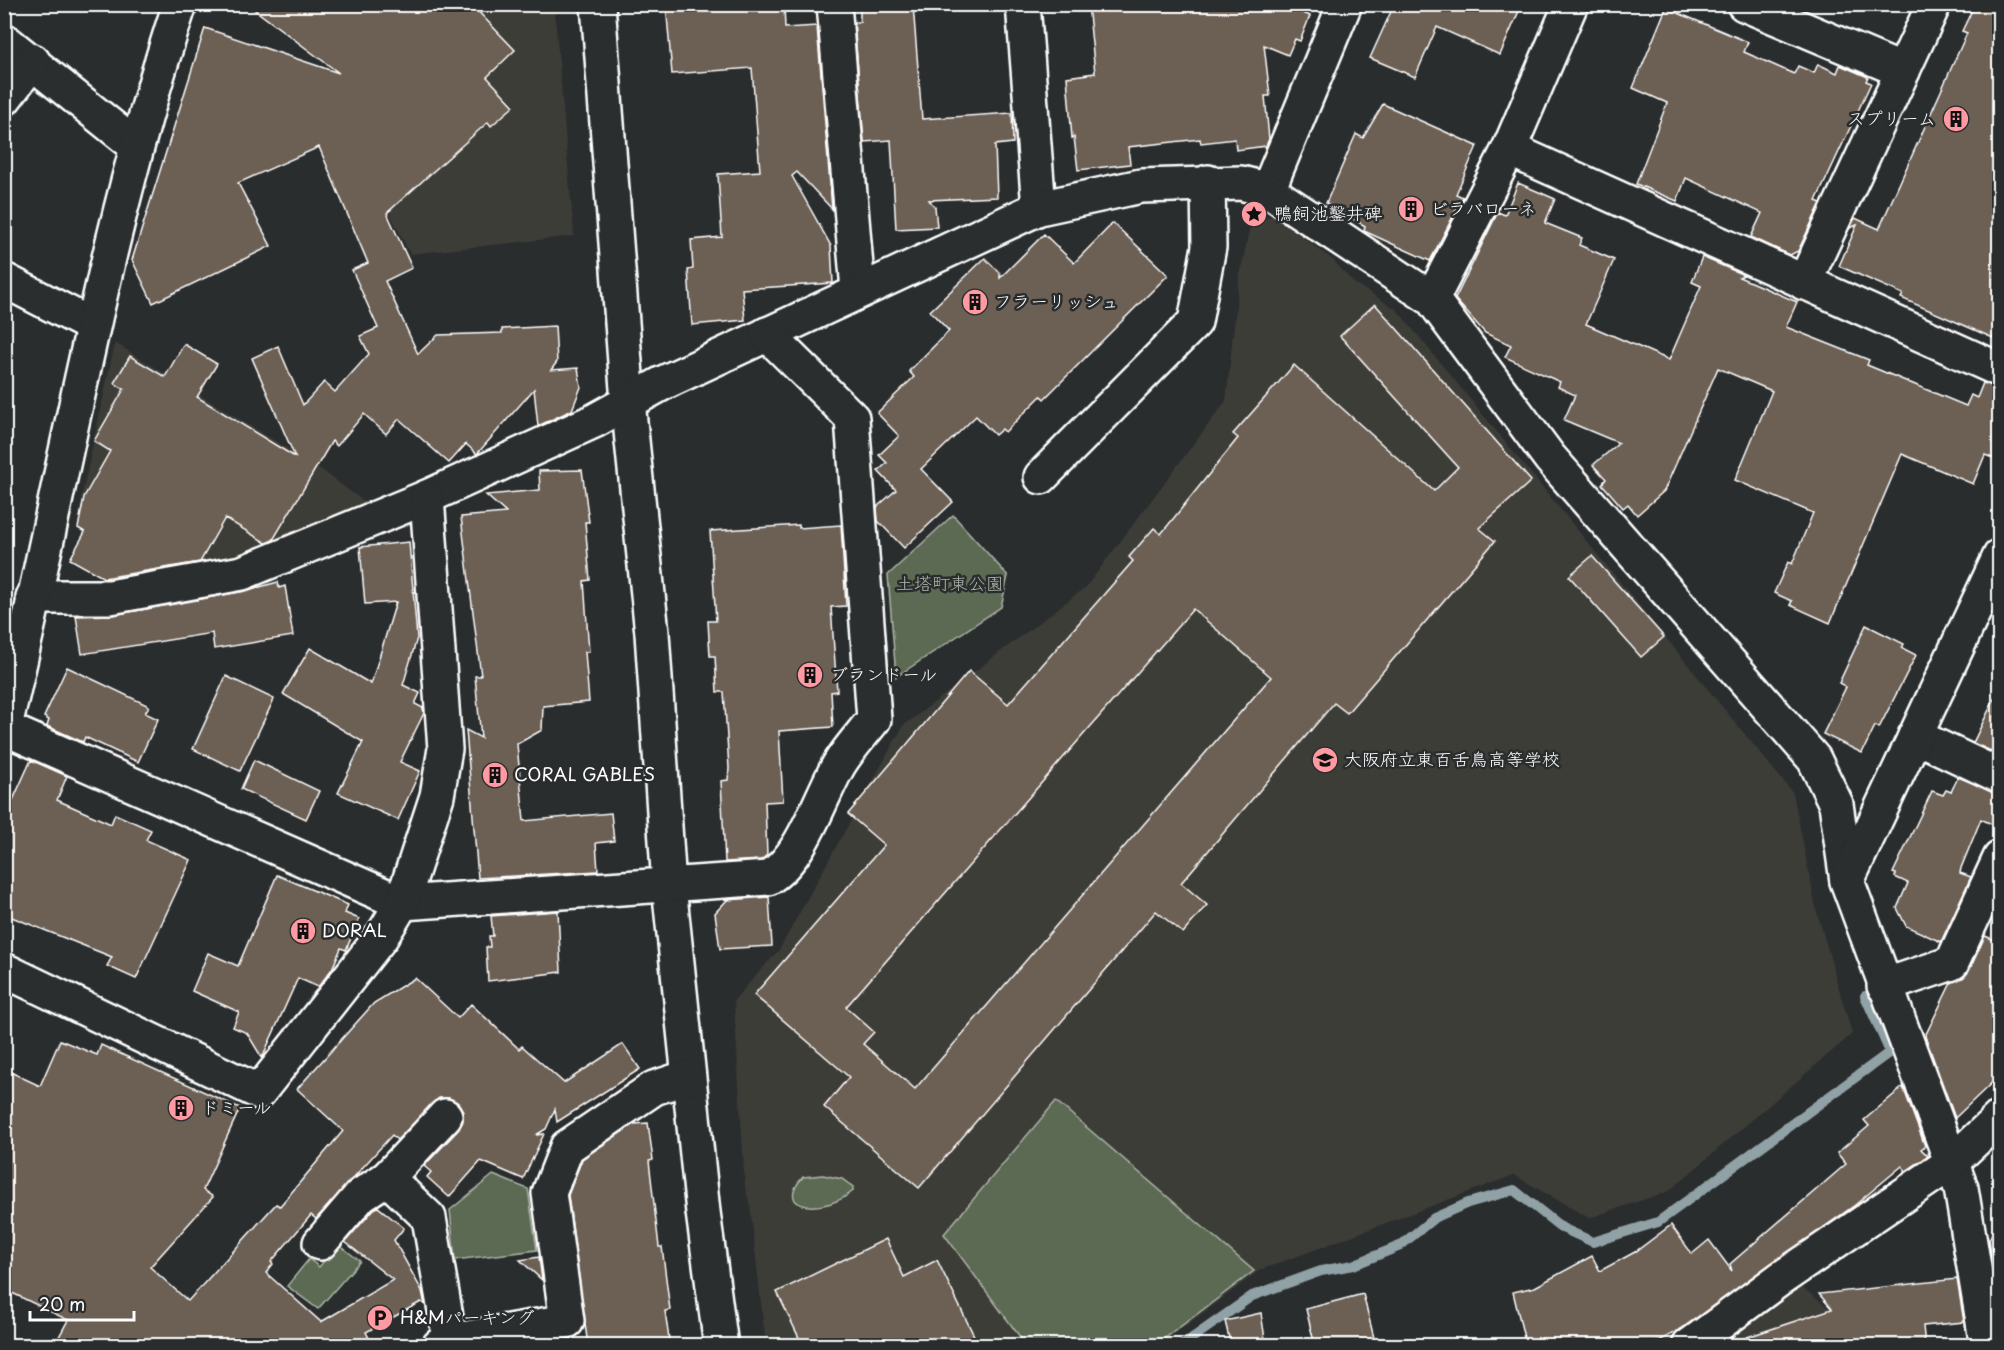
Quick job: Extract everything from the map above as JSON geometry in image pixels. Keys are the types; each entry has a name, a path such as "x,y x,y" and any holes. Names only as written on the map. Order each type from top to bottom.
{"street":[{"path":"180,4 136,146 93,326 5,728 402,903 768,878 780,872 816,814 836,768 874,719 852,418 767,334"},
{"path":"598,4 628,402 652,633 669,886 688,1077 721,1346"},
{"path":"834,4 858,290"},
{"path":"1023,4 1039,208"},
{"path":"1268,190 1345,4"},
{"path":"1432,299 1509,149 1571,4"},
{"path":"1744,4 1903,71"},
{"path":"1804,284 1934,4"},
{"path":"4,40 136,146"},
{"path":"4,99 33,61"},
{"path":"1509,149 1804,284 2000,370"},
{"path":"1041,477 1195,322 1209,247 1208,182"},
{"path":"33,597 110,597 242,573 427,497 594,421 628,402 858,290 1039,208 1141,186 1208,182 1241,183 1268,190 1432,299 1550,458 1814,759 1836,804 1847,881 1884,986 1961,1188 1991,1340"},
{"path":"8,289 93,326"},
{"path":"4,970 259,1092 382,936 402,903 437,796 445,749 427,497"},
{"path":"1847,881 2000,556"},
{"path":"1915,736 2000,776"},
{"path":"1884,986 1952,963 2000,858"},
{"path":"387,1178 429,1218 446,1344 569,1333 549,1193 567,1147 654,1088 688,1077"},
{"path":"320,1242 361,1195 387,1178 445,1116"},
{"path":"1689,1346 1780,1279 1951,1163 2000,1117"}],"shaded area":[{"path":"438,5 554,5 574,236 410,254 374,181 489,75 433,15"},
{"name":"大阪府立東百舌鳥高等学校","path":"1273,215 1333,260 1354,283 1397,310 1793,793 1816,909 1852,1034 1669,1191 1589,1218 1514,1175 1260,1270 1160,1345 766,1346 750,1205 745,1187 734,1000 779,950 903,726 1086,587 1226,401 1239,279 1250,226"},
{"path":"115,343 319,468 367,504 203,572 81,499"},
{"path":"1796,1283 1842,1318 1849,1346 1706,1346"}],"green space":[{"name":"土塔町東公園","path":"953,515 1008,576 1001,607 896,677 888,575"},
{"path":"1056,1101 1254,1271 1156,1345 1026,1345 944,1234"},
{"path":"493,1175 528,1189 537,1250 455,1260 450,1210"},
{"path":"823,1175 842,1179 853,1187 853,1191 830,1203 817,1206 798,1203 794,1197 795,1189 803,1177"},
{"path":"338,1244 360,1261 318,1309 287,1286 309,1259 319,1267"}],"building":[{"path":"247,4 471,4 515,50 487,77 514,106 491,126 488,122 387,213 412,268 385,281 418,354 438,335 502,333 502,329 555,326 557,362 551,370 578,368 581,387 572,410 538,426 534,389 477,454 466,444 449,463 399,419 386,434 364,414 337,446 332,441 273,540 266,543 225,518 200,562 104,578 70,559 85,532 78,528 84,497 110,451 94,441 124,389 114,383 130,356 165,377 184,344 217,364 197,397 295,457 252,358 278,346 303,405 324,382 335,392 369,354 360,336 378,328 352,270 368,263 319,147 238,183 271,246 153,303 132,260 205,28 339,73"},
{"path":"666,4 784,4 785,28 817,26 832,209 797,172 792,176 831,246 833,283 742,289 745,320 692,325 688,270 693,269 691,240 722,237 718,174 760,171 752,68 672,74"},
{"path":"1088,4 1283,4 1310,16 1300,41 1295,39 1288,55 1264,45 1270,96 1265,96 1269,139 1266,146 1236,150 1235,139 1201,143 1200,139 1128,147 1130,164 1078,170 1074,137 1072,138 1067,77 1095,73"},
{"path":"1386,4 1522,4 1500,55 1437,27 1415,77 1370,58 1393,7"},
{"path":"1975,4 2000,4 2000,341 1901,298 1903,294 1839,266 1857,225 1850,228 1855,218 1879,229 1967,33 1962,31"},
{"path":"913,5 922,119 1012,113 1013,143 995,145 997,197 929,200 935,207 937,227 896,229 891,140 864,142 854,22 860,22 860,9"},
{"path":"1666,8 1748,42 1744,52 1794,74 1798,66 1814,73 1818,64 1837,73 1840,65 1868,77 1866,81 1871,83 1816,201 1821,203 1798,251 1790,255 1751,237 1762,213 1686,178 1677,201 1636,184 1667,103 1633,88"},
{"path":"1383,104 1477,146 1456,194 1463,197 1430,261 1364,231 1365,226 1326,203 1356,134 1363,138"},
{"path":"1518,183 1555,199 1545,223 1582,238 1579,245 1614,260 1586,324 1669,360 1701,286 1692,282 1702,257 1744,275 1739,277 1797,302 1786,327 1869,360 1867,365 1966,406 1971,395 1977,398 1983,383 2000,388 2000,461 1985,455 1973,484 1902,454 1830,623 1790,605 1792,601 1774,593 1788,562 1792,564 1813,513 1735,480 1772,391 1718,368 1664,491 1637,515 1628,504 1623,508 1602,484 1606,479 1593,465 1619,443 1564,420 1575,395 1558,387 1560,382 1505,357 1511,345 1485,333 1455,299 1498,212 1505,215"},
{"path":"1113,223 1168,275 1044,399 1041,396 1005,432 1002,429 995,435 976,416 921,469 953,502 904,548 878,521 877,507 896,490 878,471 887,463 879,455 899,436 877,413 914,377 909,371 949,331 930,311 985,258 1000,273 1000,278 1044,234 1074,263"},
{"path":"1375,304 1531,481 1479,528 1495,541 1347,713 1334,703 1181,883 1207,905 1183,933 1156,911 919,1188 824,1107 849,1077 754,995 884,845 848,814 969,671 1008,704 1133,561 1129,557 1154,528 1161,534 1238,438 1233,434 1294,365 1434,491 1458,467 1340,336","holes":["1193,609 1271,677 915,1089 863,1044 874,1032 846,1007"]},
{"path":"582,470 589,522 585,522 590,580 584,581 589,652 585,652 589,702 543,706 542,730 517,744 524,821 611,813 614,841 596,843 598,871 478,878 466,730 481,738 475,676 481,676 461,517 506,513 486,495 540,490 539,471"},
{"path":"799,525 799,528 841,525 846,606 831,607 837,691 831,692 833,727 779,731 783,801 765,802 767,855 761,860 725,862 721,781 728,780 729,768 724,692 717,692 715,656 710,656 708,621 716,621 710,531"},
{"path":"409,542 417,638 403,685 420,693 415,704 423,708 424,713 400,762 420,771 398,820 338,793 363,742 283,694 310,648 371,684 396,602 365,604 360,547"},
{"path":"1592,556 1664,637 1641,657 1569,576"},
{"path":"278,582 279,588 285,586 293,636 214,649 212,633 82,654 76,616 113,615 245,591"},
{"path":"1866,625 1904,644 1902,648 1916,655 1879,728 1875,726 1862,753 1823,734 1846,687 1839,683"},
{"path":"67,667 149,706 145,713 158,719 138,762 85,737 83,742 47,726 49,720 44,717"},
{"path":"226,676 274,699 240,771 193,749"},
{"path":"2000,687 2000,755 1973,743"},
{"path":"31,760 67,776 57,800 111,824 115,814 151,830 146,840 191,860 136,979 107,966 112,957 4,914 4,820"},
{"path":"254,760 319,791 306,819 241,789"},
{"path":"1958,777 2000,794 2000,828 1981,819 1960,873 1971,877 1941,942 1906,926 1897,908 1908,883 1895,877 1896,874 1893,873 1932,791 1943,795 1946,790 1951,792"},
{"path":"277,875 348,905 345,913 359,919 346,950 341,948 332,969 318,987 298,978 262,1058 247,1033 233,1027 239,1012 192,991 208,953 238,966"},
{"path":"769,897 772,946 720,949 715,913 727,900"},
{"path":"558,911 561,972 488,981 486,947 490,947 489,936 493,936 491,916"},
{"path":"1985,936 2000,942 2000,1075 1955,1118 1925,1036 1951,983 1964,977 1969,971"},
{"path":"415,978 458,1018 471,1004 519,1049 522,1046 564,1083 623,1044 640,1069 557,1122 555,1109 546,1129 536,1135 544,1134 523,1179 481,1161 449,1197 427,1177 431,1172 424,1166 459,1129 463,1121 463,1111 457,1102 449,1098 439,1098 397,1140 392,1135 316,1219 311,1215 271,1262 273,1264 266,1273 321,1322 393,1280 345,1242 374,1209 378,1207 404,1228 394,1240 422,1291 425,1305 421,1302 366,1332 373,1346 54,1346 68,1320 4,1289 4,1069 40,1086 60,1040 97,1055 101,1045 240,1108 203,1190 213,1197 150,1267 188,1301 276,1204 280,1206 343,1131 297,1089 374,1003"},
{"path":"1903,1087 1925,1146 1921,1149 1928,1156 1906,1171 1902,1166 1855,1205 1681,1329 1650,1346 1526,1346 1513,1292 1535,1287 1592,1256 1600,1271 1635,1252 1671,1225 1692,1254 1709,1240 1732,1271 1730,1264 1846,1164 1837,1153 1869,1126 1864,1120"},
{"path":"648,1123 653,1160 649,1161 659,1247 662,1247 670,1310 665,1311 670,1346 588,1346 568,1195 582,1159 634,1124"},
{"path":"2000,1216 2000,1306 1989,1240"},
{"path":"886,1239 904,1277 937,1260 979,1346 803,1346 777,1292"},
{"path":"539,1257 542,1280 520,1260"},
{"path":"1957,1279 1964,1322 1923,1326 1925,1346 1739,1346 1738,1340 1832,1309 1819,1294"},
{"path":"1363,1294 1376,1346 1315,1346 1306,1309"},
{"path":"1261,1313 1265,1339 1257,1341 1258,1346 1231,1346 1225,1321"}],"waterway":[{"path":"1181,1346 1252,1296 1321,1271 1353,1265 1400,1246 1434,1218 1468,1203 1514,1190 1562,1228 1593,1242 1658,1222 1890,1052 1865,996"}],"place":[{"name":"スプリーム","path":"1956,119"},
{"name":"ビラバローネ","path":"1411,209"},
{"name":"鴨飼池鑿井碑","path":"1254,214"},
{"name":"フラーリッシュ","path":"975,302"},
{"name":"ブランドール","path":"810,675"},
{"name":"大阪府立東百舌鳥高等学校","path":"1325,760"},
{"name":"CORAL GABLES","path":"495,775"},
{"name":"DORAL","path":"303,931"},
{"name":"ドミール","path":"181,1108"},
{"name":"H&Mパーキング","path":"380,1318"}]}
